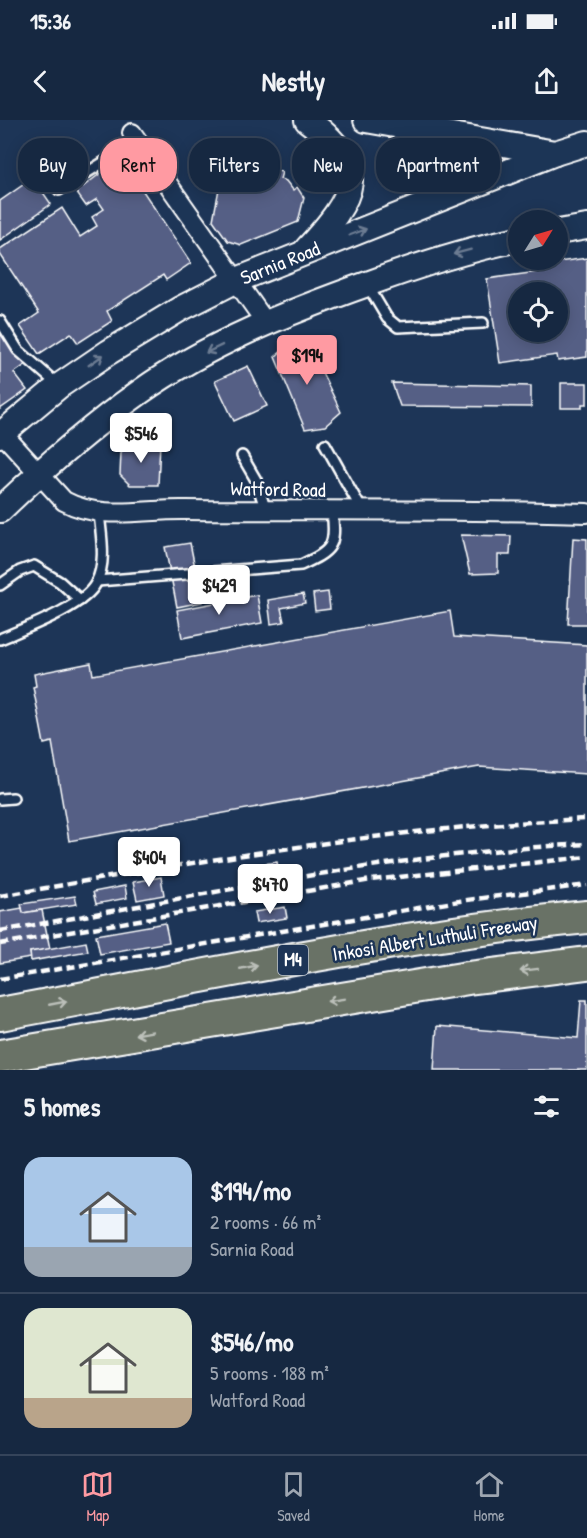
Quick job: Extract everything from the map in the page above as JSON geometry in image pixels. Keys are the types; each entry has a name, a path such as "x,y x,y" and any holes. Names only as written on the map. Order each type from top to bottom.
{"highway":[{"name":"Inkosi Albert Luthuli Freeway","path":"0,1014 272,963 510,925 587,917"},
{"path":"0,1056 468,978 587,963"}],"main road":[{"path":"303,253 337,216 350,184 346,162 339,149 326,134 308,120"},
{"path":"366,120 587,159"},
{"name":"Sarnia Road","path":"1,434 59,386 149,327 237,280 555,153 587,143"},
{"path":"568,230 587,227"},
{"path":"0,510 38,475 141,392 190,361 266,323 366,284 458,253 508,242"}],"street":[{"path":"135,137 266,323"},
{"name":"Watford Road","path":"1,434 64,501 75,507 99,513 182,510 587,513"}],"lane":[{"path":"88,169 135,137"},
{"path":"366,284 387,318 398,327 483,324"},
{"path":"0,321 18,350 59,386"},
{"path":"325,444 363,512"},
{"path":"243,456 256,480 266,511"},
{"path":"97,581 301,565 323,554 330,547 334,537 332,512"},
{"path":"0,639 80,600 97,581 102,554 99,513"},
{"path":"0,585 20,571 34,566 53,577 80,600"},
{"path":"0,800 13,798"}],"building":[{"path":"100,174 100,192 144,192 191,263 166,280 163,275 107,311 112,321 78,343 71,333 39,354 20,326 39,313 0,254 0,249 62,208 80,237 97,226 92,217 104,209 97,199 86,206 76,192 88,192 88,183"},
{"path":"280,179 286,181 292,192 300,192 304,198 298,222 241,245 228,241 213,220 218,192 280,192"},
{"path":"18,188 18,192 43,192 51,204 0,240 0,201"},
{"path":"587,258 587,357 558,361 557,355 500,363 487,279 568,270 568,261"},
{"path":"0,331 25,365 14,373 27,390 0,409"},
{"path":"308,343 341,412 325,426 305,429 275,357 290,344"},
{"path":"248,366 267,406 234,421 215,381"},
{"path":"392,383 531,386 531,407 400,406"},
{"path":"561,383 587,383 587,404 582,404 582,408 561,408"},
{"path":"160,417 169,431 158,438 149,424"},
{"path":"131,442 160,443 158,485 130,485 120,475 121,452"},
{"path":"461,535 511,536 510,555 498,555 498,573 470,574"},
{"path":"573,538 587,539 587,624 568,624"},
{"path":"190,543 202,602 177,607 165,547"},
{"path":"328,592 330,609 315,611 313,594"},
{"path":"303,594 305,603 281,608 284,622 271,624 268,600"},
{"path":"257,595 262,623 182,638 177,610"},
{"path":"450,611 454,637 587,645 587,774 479,767 69,841 52,742 44,744 33,687 36,686 34,674 91,663 93,675"},
{"path":"277,862 279,873 249,878 247,866"},
{"path":"161,877 164,895 137,900 133,882"},
{"path":"125,886 127,898 96,904 93,892"},
{"path":"75,896 77,904 23,913 21,904"},
{"path":"285,907 287,918 256,923 254,912"},
{"path":"22,908 23,913 42,910 50,949 30,952 31,958 0,963 0,912"},
{"path":"165,923 169,942 100,954 96,935"},
{"path":"86,942 88,951 31,961 30,952"},
{"path":"581,1000 587,1000 587,1070 434,1070 437,1026 578,1038"}],"railway":[{"path":"0,896 219,859 366,838 513,823 587,819"},
{"path":"0,931 292,878 366,867 514,849 587,844"},
{"path":"0,944 371,880 587,857"},
{"path":"0,979 459,901 587,885"}]}
